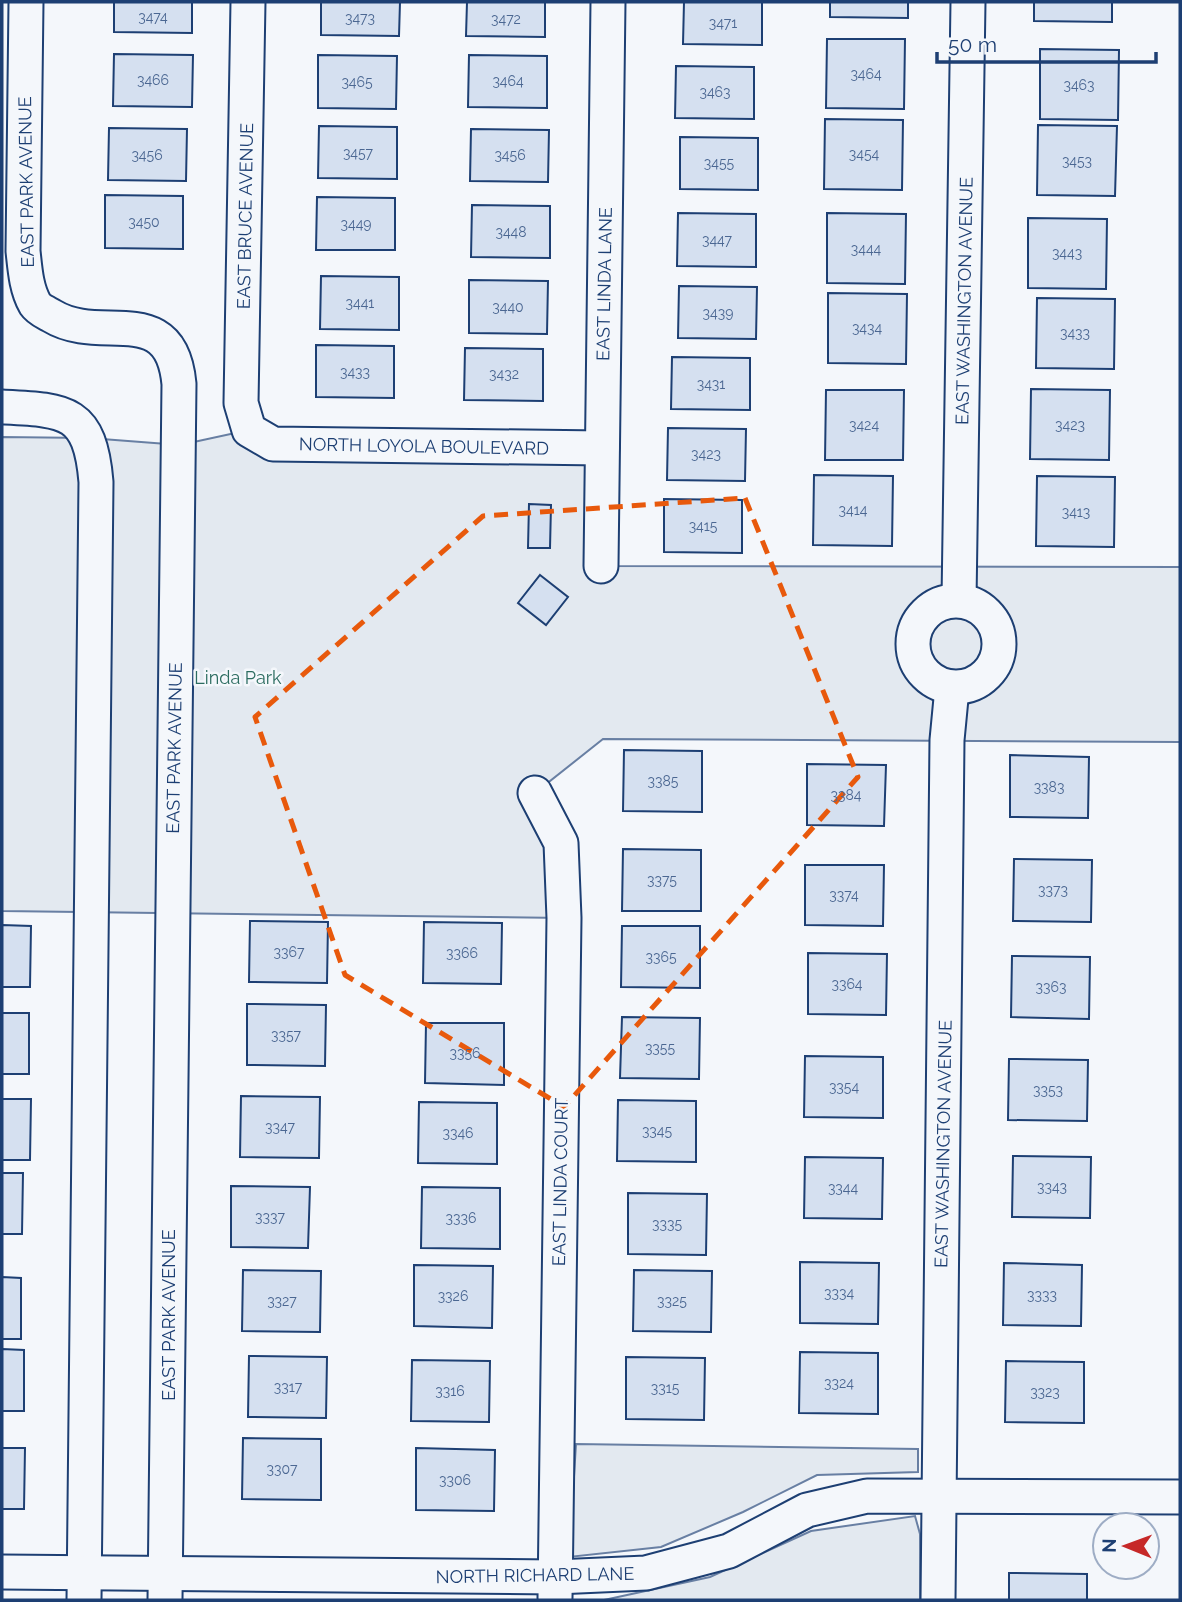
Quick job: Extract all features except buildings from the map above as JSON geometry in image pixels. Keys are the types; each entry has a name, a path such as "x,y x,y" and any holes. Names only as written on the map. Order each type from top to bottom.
{"street":[{"name":"EAST PARK AVENUE","path":"26,2 23,251 28,287 37,307 59,320 73,324 135,328 154,334 169,346 177,362 179,384 166,1587"},
{"name":"EAST BRUCE AVENUE","path":"248,2 241,403 249,430"},
{"name":"EAST LINDA LANE","path":"601,566 608,2"},
{"name":"EAST WASHINGTON AVENUE","path":"959,600 968,2"},
{"path":"2,407 67,415 89,438 96,482 84,1586"},
{"name":"NORTH LOYOLA BOULEVARD","path":"249,430 273,444 602,448"},
{"path":"959,600 986,612 998,633 999,649 996,662 986,675 975,684 952,688 937,684 922,672 912,646 915,629 923,615 935,605 959,600"},
{"name":"EAST WASHINGTON AVENUE","path":"938,1600 947,740 952,688"},
{"name":"EAST LINDA COURT","path":"535,793 561,843 564,918 555,1589"},
{"name":"NORTH RICHARD LANE","path":"2,1572 84,1586 555,1589 646,1573 729,1551 807,1510 867,1496 939,1494 1180,1497"}],"highlighted area":[{"path":"745,498 858,777 564,1107 345,975 255,717 483,516"}],"green space":[{"name":"Linda Park","path":"249,430 602,448 601,566 1180,567 1180,742 603,739 535,793 564,918 2,911 2,437 89,438 180,445"},
{"path":"576,1444 918,1449 918,1472 817,1475 743,1512 661,1547 569,1557"},
{"path":"915,1516 920,1534 920,1600 604,1600 710,1577 811,1531"}]}
